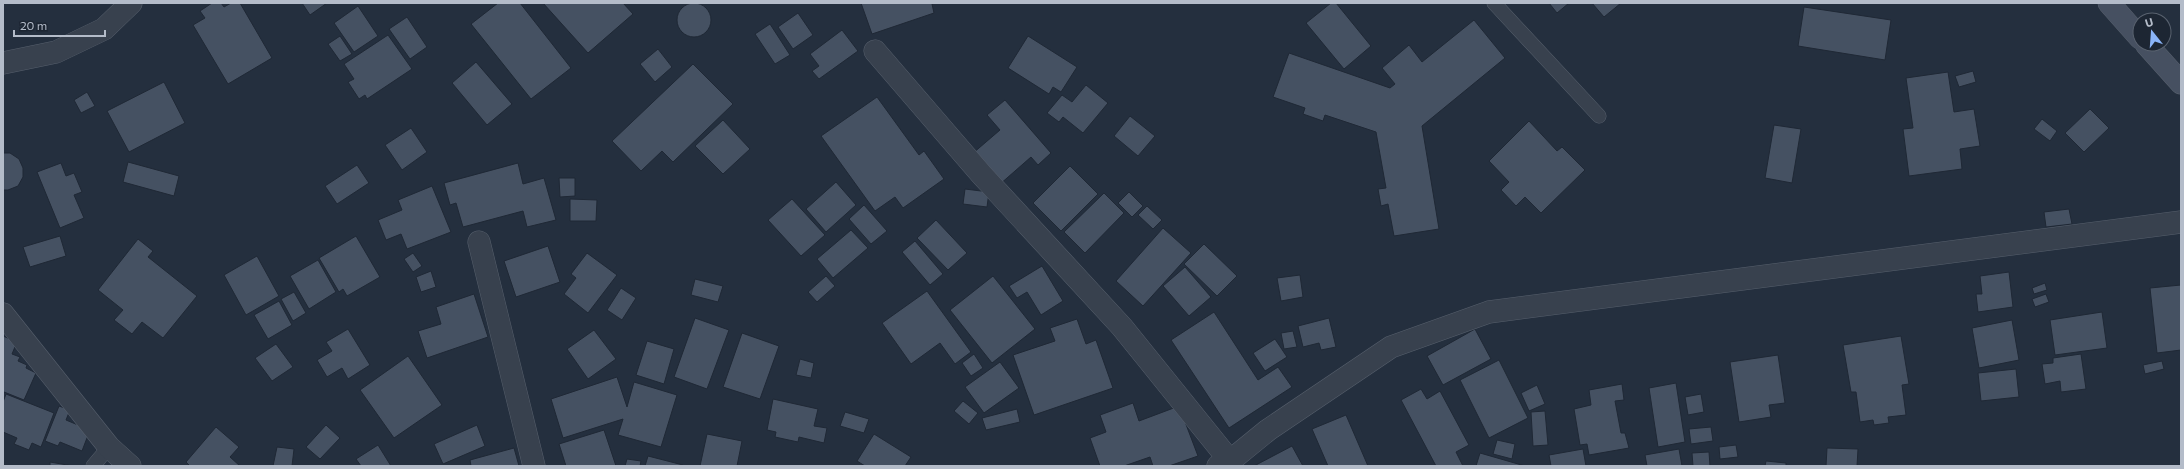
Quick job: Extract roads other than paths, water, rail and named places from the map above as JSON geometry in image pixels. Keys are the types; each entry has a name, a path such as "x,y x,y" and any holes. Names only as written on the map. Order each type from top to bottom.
{"main road":[{"path":"2109,3 2132,29"},
{"path":"2153,52 2181,84"}],"street":[{"path":"3,63 56,52 104,29 131,3"},
{"path":"875,51 981,174 1122,327 1224,464 1268,430 1391,347 1489,312 2181,222"},
{"path":"479,242 534,466"},
{"path":"3,314 109,447 130,466"}],"lane":[{"path":"1494,3 1599,116"},
{"path":"93,466 109,447"}]}
